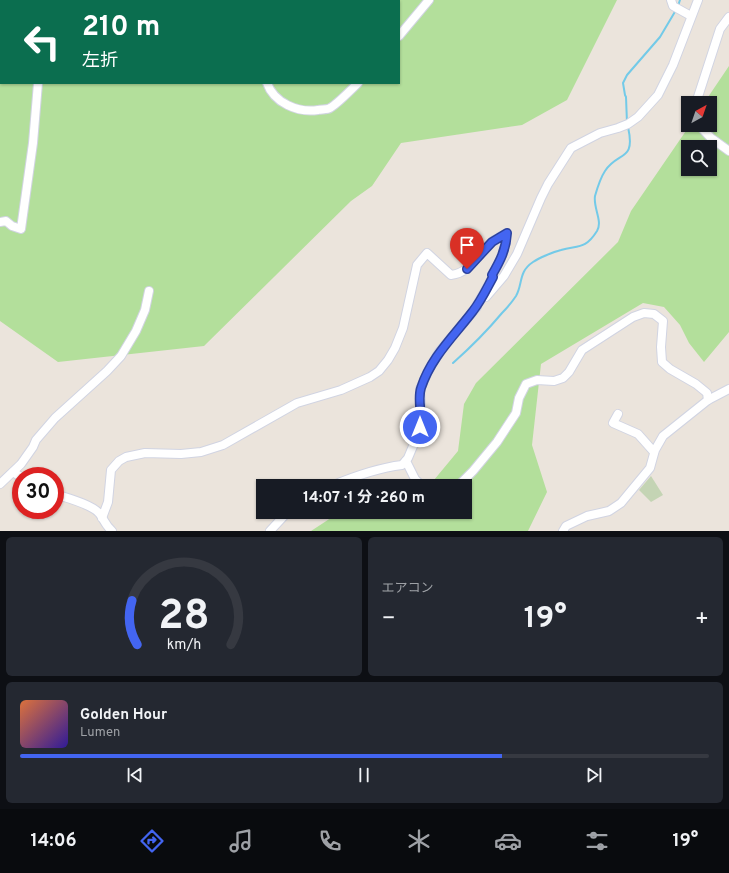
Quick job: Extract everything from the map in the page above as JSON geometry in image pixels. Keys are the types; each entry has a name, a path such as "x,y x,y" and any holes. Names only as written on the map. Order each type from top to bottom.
{"street":[{"path":"400,35 429,0"},
{"path":"672,0 673,6 692,16"},
{"path":"348,479 382,468 402,465 406,460 422,419 420,389 439,352 504,276 517,254 540,198 572,148 600,133 628,124 638,117 658,95 673,64 698,0"},
{"path":"698,96 720,29 729,17"},
{"path":"0,222 6,221 12,226 21,229 33,143 38,84"},
{"path":"267,84 276,97 286,105 310,111 330,108 357,84"},
{"path":"705,132 729,151"},
{"path":"102,518 108,502 111,470 122,459 144,453 181,454 208,450 223,445 297,403 328,395 370,377 388,360 395,348 403,328 416,265 427,253 451,275 456,274 467,269 492,242 507,233 506,245 503,254 492,275 493,277 474,310"},
{"path":"18,467 33,447 36,440 55,418 107,371 121,356 136,331 145,310 149,291"},
{"path":"465,479 497,442 516,413 519,398 526,384 537,380 554,381 563,378 582,350 633,317 644,313 654,314 663,321 661,347 662,362 670,369 696,384 707,393 708,400"},
{"path":"562,531 566,526 587,516 609,511 621,503 650,468 654,452 663,436 708,400 729,389"},
{"path":"618,414 613,423 638,434 654,452"},
{"path":"406,460 416,479"},
{"path":"0,484 12,473"},
{"path":"64,497 90,507 99,513 106,525 112,531"},
{"path":"270,531 281,519"}],"green space":[{"path":"400,0 617,0 567,100 522,125 401,143 372,186 351,201 204,346 58,362 0,321 0,84 400,84"},
{"path":"729,66 729,332 704,362 689,343 680,325 664,307 643,303 541,364 532,445 547,492 528,531 311,531 329,519 472,519 472,479 435,479 458,451 464,404 476,383 618,242 631,211 685,132 717,132 717,96 709,96"},
{"path":"651,476 663,495 651,502 639,490"}],"waterway":[{"path":"678,6 680,0"},
{"path":"627,123 626,97 623,83 627,75 660,37 676,10"},
{"path":"453,363 485,333 511,303 518,292 523,274 528,266 536,260 550,254 581,246 593,237 599,227 595,196 605,171 610,165 628,151 630,146 628,127"}],"route":[{"path":"420,427 422,419 420,389 439,352 474,310 493,277 492,275 506,245 507,233 492,242 467,269"}]}
